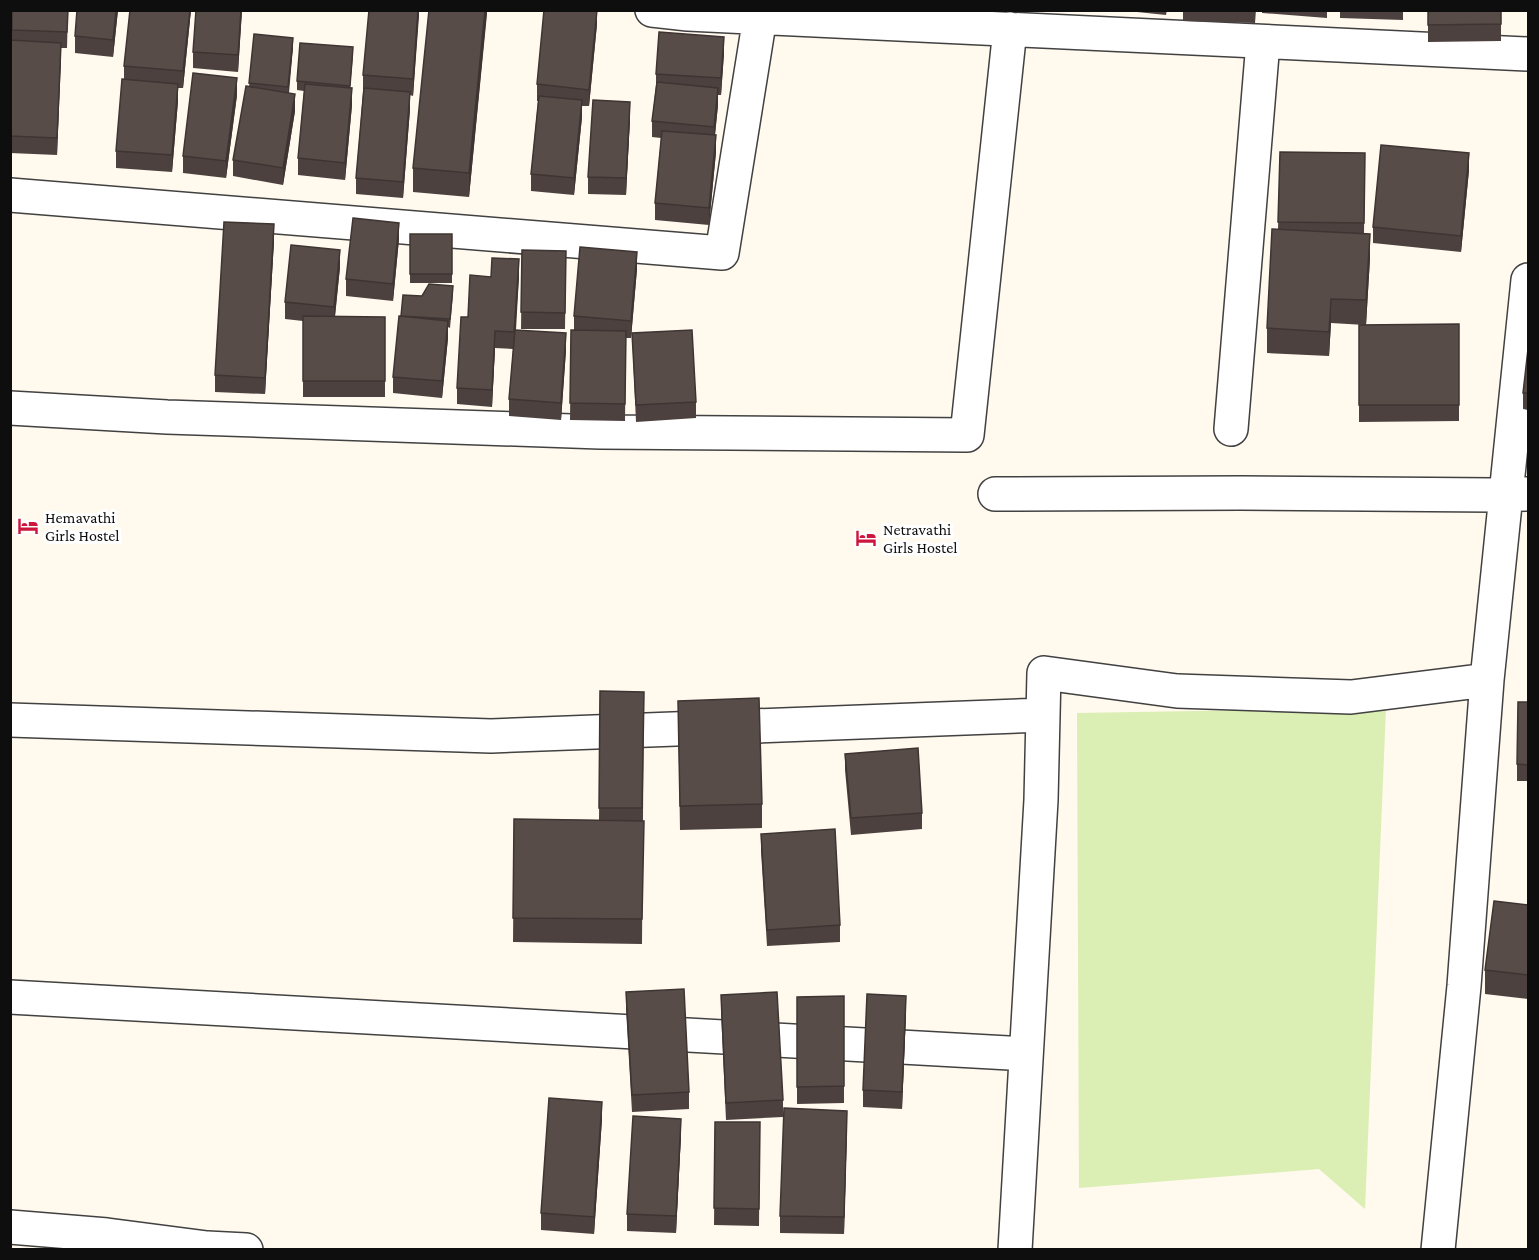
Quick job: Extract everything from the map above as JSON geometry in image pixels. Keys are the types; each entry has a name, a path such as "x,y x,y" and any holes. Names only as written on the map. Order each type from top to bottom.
{"street":[{"path":"652,10 1528,54"},
{"path":"10,195 722,253 760,17"},
{"path":"10,408 167,417 600,432 967,435 1010,29"},
{"path":"1231,429 1263,42"},
{"path":"1438,1250 1464,986 1487,680 1517,494 1528,280"},
{"path":"995,494 1517,494"},
{"path":"1015,1250 1041,800 1044,674 1177,691 1351,697 1487,680"},
{"path":"10,720 491,736 1043,715"},
{"path":"10,997 1026,1054"},
{"path":"10,1227 106,1242 246,1250"}],"green space":[{"path":"1386,708 1365,1209 1319,1169 1079,1188 1077,713"}],"building":[{"path":"12,10 68,10 67,32 12,30"},
{"path":"77,10 116,10 113,40 75,36"},
{"path":"130,10 190,10 183,71 124,66"},
{"path":"196,10 241,10 238,55 193,52"},
{"path":"369,10 418,10 413,79 363,75"},
{"path":"429,10 485,10 469,173 413,168"},
{"path":"544,10 597,10 589,90 537,84"},
{"path":"1428,10 1501,10 1501,24 1428,25"},
{"path":"659,32 724,37 721,78 656,74"},
{"path":"254,34 293,38 288,87 249,83"},
{"path":"10,40 61,43 57,138 10,136"},
{"path":"300,43 353,47 350,86 297,81"},
{"path":"193,73 237,78 226,161 183,156"},
{"path":"122,79 178,84 172,155 116,151"},
{"path":"657,82 718,88 714,127 652,121"},
{"path":"305,84 352,88 345,163 298,158"},
{"path":"246,86 295,94 283,168 233,160"},
{"path":"364,88 410,92 403,182 356,178"},
{"path":"539,96 582,100 574,178 531,174"},
{"path":"593,100 630,102 626,178 588,177"},
{"path":"662,131 716,135 709,208 655,203"},
{"path":"1381,145 1469,153 1461,236 1373,227"},
{"path":"1280,152 1365,153 1364,223 1278,222"},
{"path":"353,218 399,223 393,284 346,279"},
{"path":"224,222 274,224 265,378 215,375"},
{"path":"1272,229 1370,234 1366,300 1331,299 1329,332 1267,328"},
{"path":"410,234 452,234 452,274 410,274"},
{"path":"291,245 340,250 334,307 285,302"},
{"path":"580,247 637,252 631,321 574,316"},
{"path":"522,250 566,251 565,313 521,312"},
{"path":"492,258 519,259 514,332 495,331 492,390 457,388 461,317 468,317 470,275 491,277"},
{"path":"429,284 453,286 450,319 401,316 403,295 422,296"},
{"path":"303,316 385,317 385,381 303,381"},
{"path":"399,316 448,321 442,381 393,377"},
{"path":"1459,324 1459,405 1359,405 1359,325"},
{"path":"515,330 566,333 561,403 509,399"},
{"path":"571,330 626,331 625,404 570,403"},
{"path":"692,330 696,402 636,405 632,333"},
{"path":"1528,349 1528,393 1523,393"},
{"path":"600,691 644,692 642,808 599,808"},
{"path":"759,698 762,804 680,806 678,701"},
{"path":"1518,702 1528,702 1528,765 1517,764"},
{"path":"918,748 922,813 851,818 845,754"},
{"path":"514,819 644,821 642,919 513,918"},
{"path":"835,829 840,925 767,930 761,834"},
{"path":"1494,901 1528,905 1528,975 1485,970"},
{"path":"684,989 689,1092 632,1095 626,992"},
{"path":"777,992 783,1100 726,1103 721,995"},
{"path":"867,994 906,996 902,1092 863,1090"},
{"path":"844,996 844,1086 797,1087 797,997"},
{"path":"549,1098 602,1102 594,1217 541,1213"},
{"path":"784,1108 847,1111 844,1217 780,1216"},
{"path":"633,1116 681,1119 676,1216 627,1214"},
{"path":"715,1122 760,1122 759,1209 714,1208"}],"place":[{"name":"Hemavathi Girls Hostel","path":"28,526"},
{"name":"Netravathi Girls Hostel","path":"866,538"}]}
